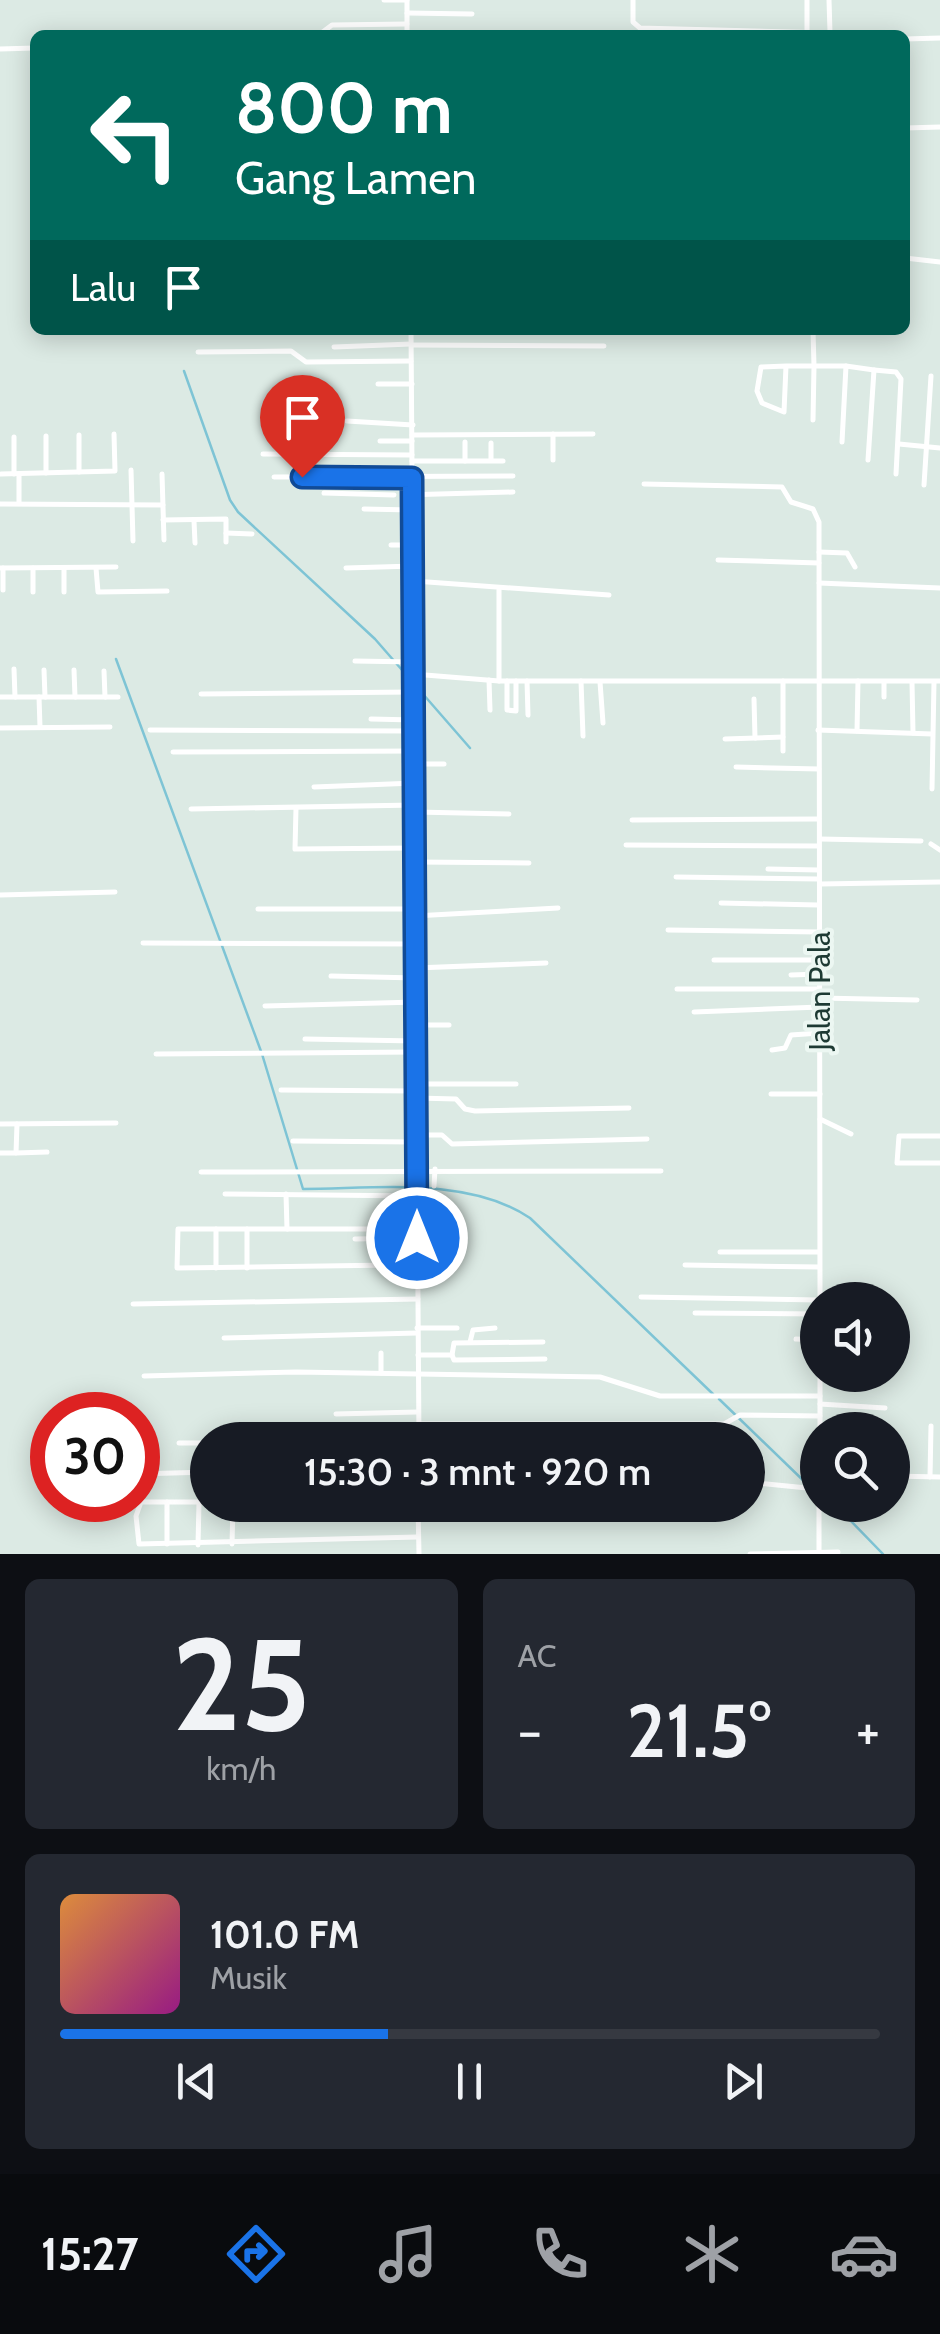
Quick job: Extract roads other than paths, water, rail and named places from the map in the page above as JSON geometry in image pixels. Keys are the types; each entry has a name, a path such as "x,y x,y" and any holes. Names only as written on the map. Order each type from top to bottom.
{"street":[{"path":"384,0 407,0 407,30"},
{"path":"632,0 633,22 640,28 724,30"},
{"path":"807,0 807,30"},
{"path":"829,0 830,30"},
{"path":"407,13 472,14"},
{"path":"326,30 332,26 407,24"},
{"path":"910,39 940,38"},
{"path":"0,48 30,48"},
{"path":"910,128 940,127"},
{"path":"910,259 940,262"},
{"path":"411,335 418,1422"},
{"path":"812,420 813,335"},
{"path":"334,347 604,346"},
{"path":"198,352 291,352 306,362 411,360"},
{"path":"786,366 784,412 762,404 758,374 761,367 786,366 846,366 900,374 896,474"},
{"path":"842,442 846,366"},
{"path":"868,460 874,370"},
{"path":"924,485 931,376"},
{"path":"378,384 412,384"},
{"path":"347,422 413,424"},
{"path":"0,474 114,471 114,434"},
{"path":"552,434 552,460"},
{"path":"380,442 592,434"},
{"path":"79,435 79,472"},
{"path":"46,436 46,473"},
{"path":"14,437 19,503"},
{"path":"464,461 465,442"},
{"path":"491,444 491,461"},
{"path":"899,444 940,448"},
{"path":"263,454 503,461"},
{"path":"131,470 133,541"},
{"path":"162,474 164,540"},
{"path":"274,477 513,476"},
{"name":"Jalan Pala","path":"644,484 782,487 791,502 816,512 820,1282"},
{"path":"403,495 513,492"},
{"path":"324,494 394,495"},
{"path":"0,504 163,506"},
{"path":"364,509 412,510"},
{"path":"163,520 226,519 226,542"},
{"path":"194,520 195,543"},
{"path":"226,534 252,534"},
{"path":"391,545 413,545"},
{"path":"819,552 847,553 855,567"},
{"path":"718,560 819,563"},
{"path":"346,568 414,566"},
{"path":"3,590 2,568 116,567"},
{"path":"33,568 33,592"},
{"path":"64,568 64,592"},
{"path":"96,568 98,592 167,590"},
{"path":"414,582 609,595"},
{"path":"819,583 940,588"},
{"path":"498,590 506,710 516,710 516,681"},
{"path":"355,661 414,662"},
{"path":"14,669 15,697"},
{"path":"40,728 44,670"},
{"path":"74,670 75,697"},
{"path":"104,671 105,697"},
{"path":"490,680 490,710"},
{"path":"201,694 490,680 937,682 932,789"},
{"path":"527,681 528,715"},
{"path":"581,681 584,736"},
{"path":"857,730 858,681"},
{"path":"600,682 603,723"},
{"path":"783,682 783,752"},
{"path":"884,682 884,697"},
{"path":"912,682 913,733"},
{"path":"0,697 118,697"},
{"path":"754,699 755,738"},
{"path":"371,719 414,720"},
{"path":"0,728 110,727"},
{"path":"150,730 414,731"},
{"path":"818,730 932,734"},
{"path":"725,740 783,737"},
{"path":"173,752 414,751"},
{"path":"414,764 444,764"},
{"path":"736,767 818,769"},
{"path":"314,786 415,783"},
{"path":"296,808 296,850 416,848"},
{"path":"191,809 415,809 509,814"},
{"path":"632,820 819,819"},
{"path":"626,845 921,841"},
{"path":"931,844 940,850"},
{"path":"415,862 530,863"},
{"path":"768,868 819,870"},
{"path":"676,877 940,882"},
{"path":"0,895 115,892"},
{"path":"722,903 819,905"},
{"path":"258,909 414,913 558,908"},
{"path":"668,930 820,932"},
{"path":"144,944 414,944"},
{"path":"714,960 820,960"},
{"path":"415,968 546,962"},
{"path":"791,975 820,974"},
{"path":"332,976 416,978"},
{"path":"677,989 820,989"},
{"path":"820,998 918,1000"},
{"path":"265,1006 417,1002"},
{"path":"694,1012 820,1006"},
{"path":"417,1024 449,1025"},
{"path":"772,1050 785,1048 792,1035 820,1033"},
{"path":"304,1040 417,1041"},
{"path":"156,1054 416,1052"},
{"path":"281,1090 416,1091 516,1084"},
{"path":"416,1091 456,1099 465,1110 476,1112 628,1108"},
{"path":"772,1094 820,1094"},
{"path":"820,1119 851,1134"},
{"path":"0,1124 116,1123"},
{"path":"16,1153 18,1124"},
{"path":"293,1141 442,1135 452,1144 647,1139"},
{"path":"940,1136 899,1136 897,1163 940,1163"},
{"path":"0,1152 47,1152"},
{"path":"200,1172 416,1168 661,1171"},
{"path":"434,1186 435,1169"},
{"path":"225,1194 417,1194"},
{"path":"286,1194 287,1229"},
{"path":"216,1229 216,1268"},
{"path":"247,1229 248,1268"},
{"path":"417,1234 287,1229 176,1232 178,1269 393,1265 417,1254 458,1250"},
{"path":"355,1239 417,1234"},
{"path":"720,1252 819,1252"},
{"path":"685,1265 820,1267"},
{"path":"417,1268 428,1268"},
{"path":"640,1297 800,1300"},
{"path":"133,1304 418,1299"},
{"path":"694,1314 800,1314"},
{"path":"224,1338 457,1328"},
{"path":"470,1342 472,1330 495,1328"},
{"path":"796,1339 800,1339"},
{"path":"542,1342 452,1344 452,1355 453,1360 545,1359"},
{"path":"381,1353 381,1373"},
{"path":"418,1355 452,1355"},
{"path":"144,1376 381,1373 600,1377 660,1396 820,1400 885,1408"},
{"path":"820,1392 820,1412"},
{"path":"336,1414 417,1412"},
{"path":"629,1422 734,1421 740,1414 800,1416"},
{"path":"930,1477 931,1426"},
{"path":"179,1444 190,1443"},
{"path":"930,1448 940,1448"},
{"path":"160,1473 190,1473"},
{"path":"910,1476 940,1477"},
{"path":"765,1484 800,1487"},
{"path":"190,1502 141,1502 136,1516 139,1544 417,1537"},
{"path":"167,1544 168,1502"},
{"path":"198,1545 199,1522"},
{"path":"232,1544 233,1522"},
{"path":"417,1522 419,1554"},
{"path":"819,1522 819,1553"},
{"path":"750,1554 838,1552"}],"waterway":[{"path":"184,371 230,500 238,512 375,639 470,748"},
{"path":"116,659 262,1054 303,1189 450,1190 505,1205 530,1218 713,1394"},
{"path":"719,1399 800,1477"},
{"path":"852,1522 883,1554"}]}
